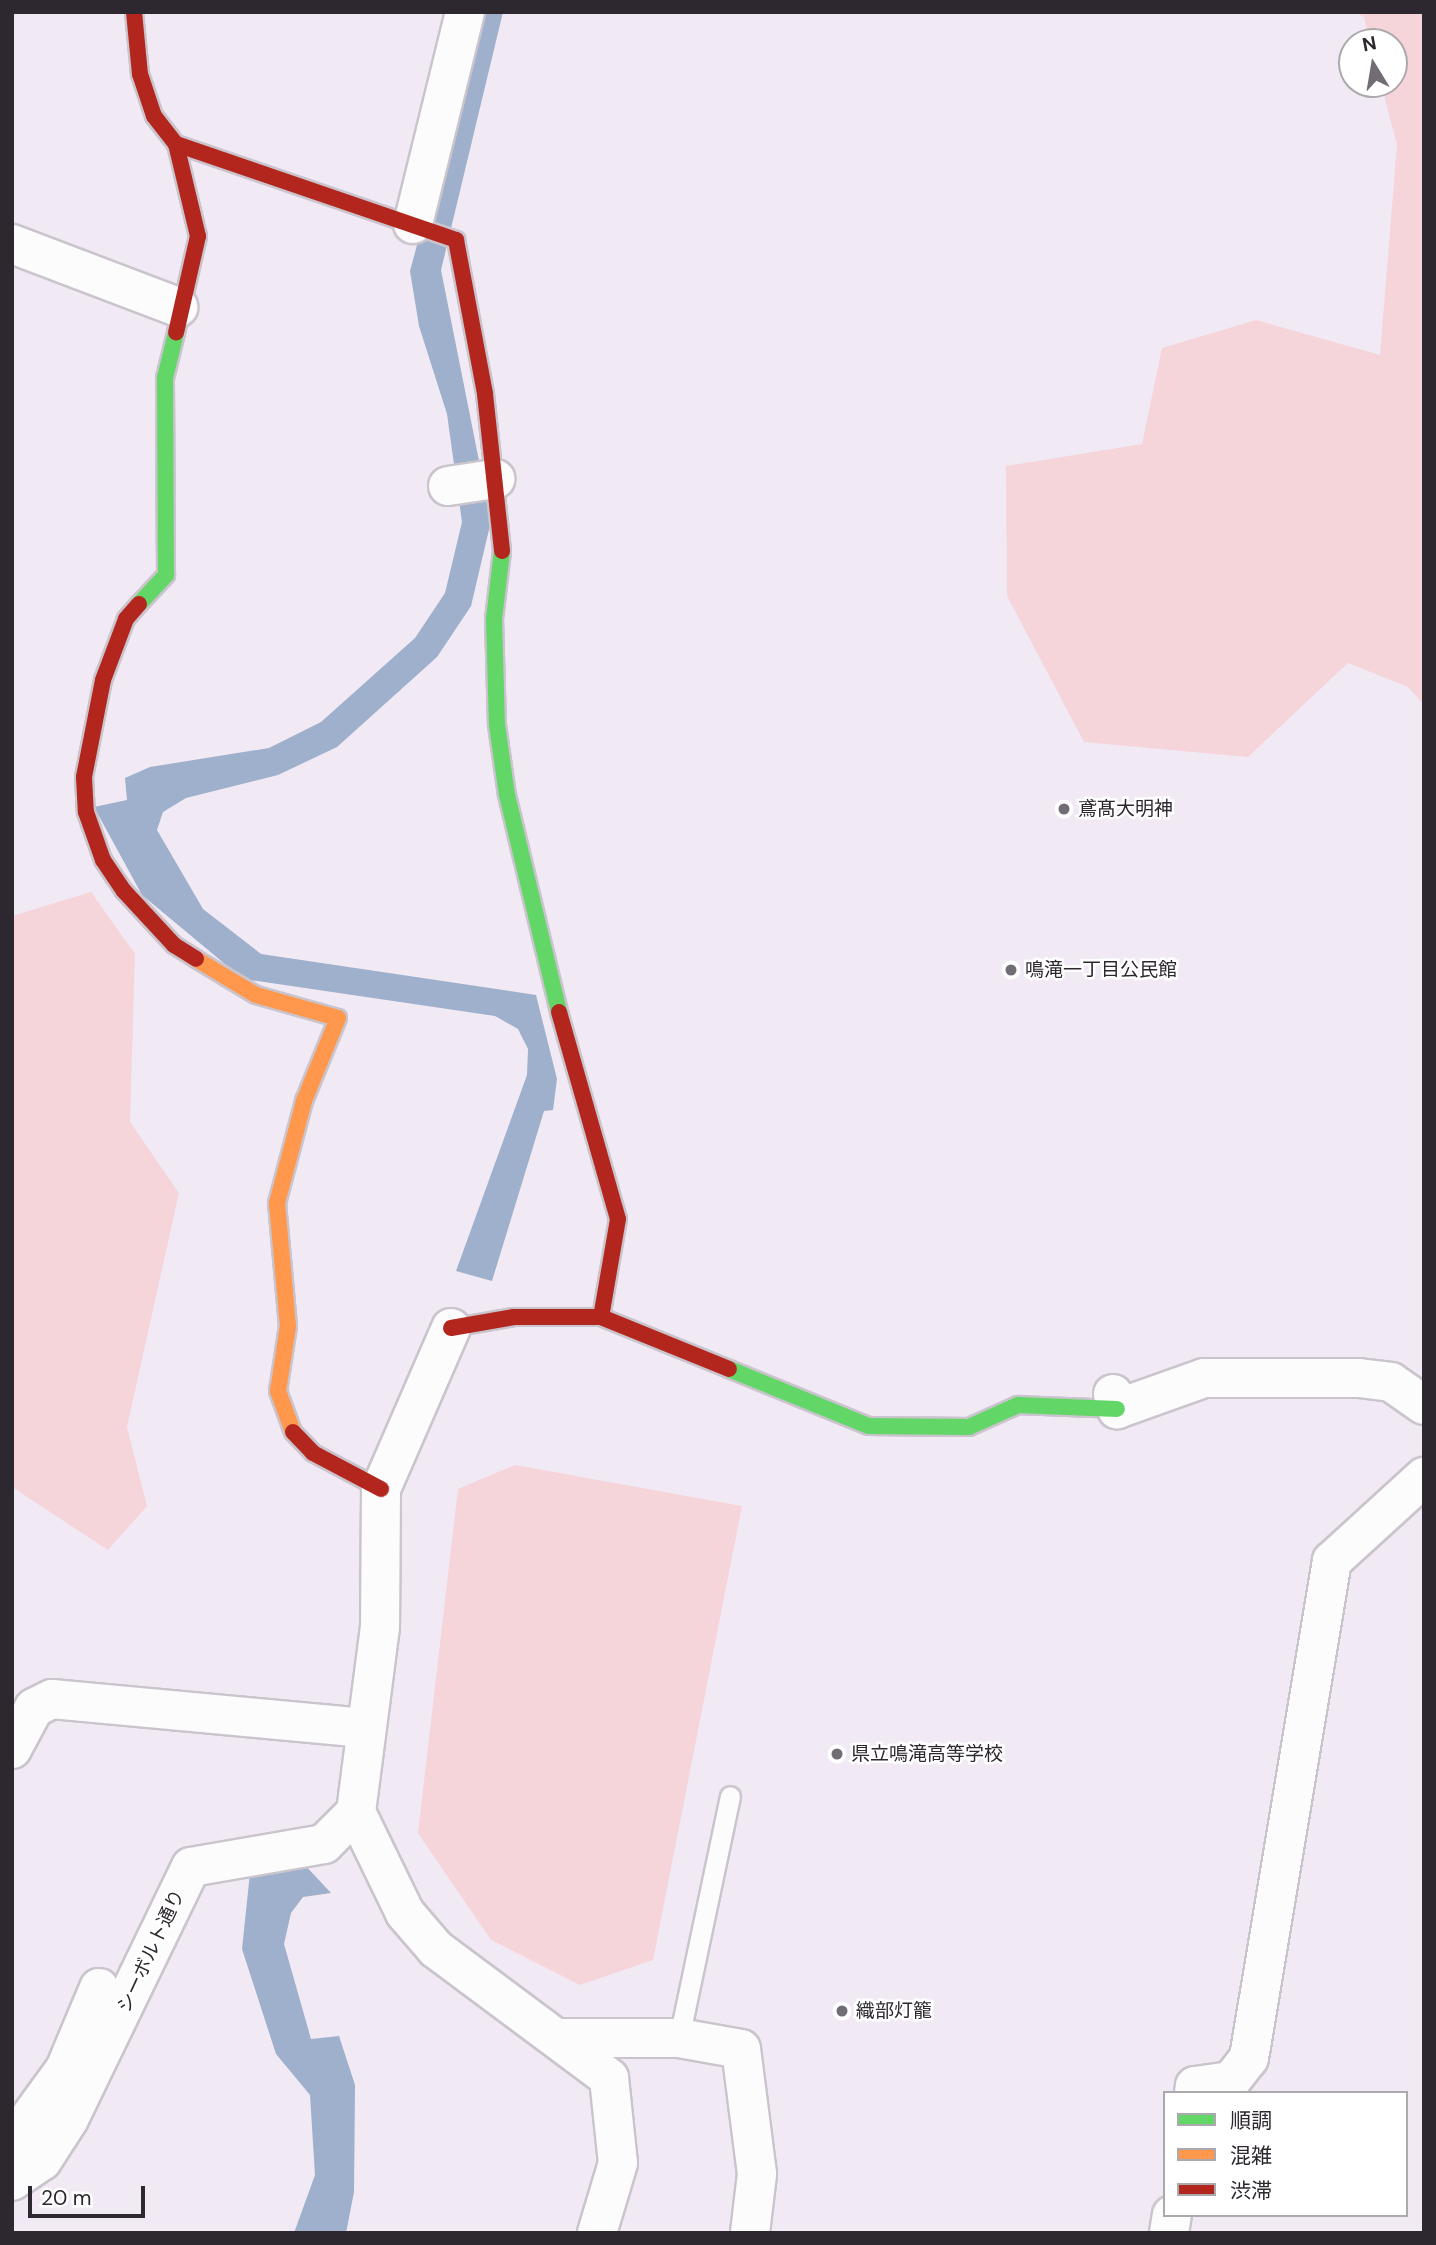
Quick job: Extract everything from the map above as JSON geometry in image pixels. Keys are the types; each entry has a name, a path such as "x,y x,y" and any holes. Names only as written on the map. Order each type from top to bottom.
{"street":[{"path":"134,12 140,74 154,116 176,144 198,236 178,307 161,424 166,575 126,619 103,680 85,777 86,812 103,860 124,891 174,945 257,995 338,1018 304,1101 277,1203 288,1326 278,1391 290,1429 313,1453 381,1489"},
{"path":"413,225 465,12"},
{"path":"176,144 456,240 503,543 494,619 497,725 507,795 572,1066 618,1219 601,1317"},
{"path":"12,244 178,307"},
{"path":"447,486 495,479"},
{"path":"597,2233 618,2163 617,2117 609,2078 562,2038 496,1999 436,1949 386,1879 356,1812 380,1627 381,1489 451,1328 493,1321 601,1317 869,1426 969,1427 1018,1405 1115,1401 1204,1378 1255,1376 1391,1382 1424,1405"},
{"path":"1194,2091 1195,2086 1231,2081 1249,2057 1332,1561 1424,1477"},
{"path":"12,1749 34,1708 52,1699 365,1728"},
{"name":"シーボルト通り","path":"12,2181 42,2161 69,2119 191,1867 324,1844 356,1812"},
{"path":"12,2142 65,2069 99,1988"},
{"path":"562,2038 679,2038 741,2049 757,2174 750,2233"}],"lane":[{"path":"679,2038 730,1796"}],"shaded area":[{"path":"1355,12 1424,12 1424,705 1408,687 1348,663 1248,757 1084,742 1007,596 1006,466 1142,444 1162,348 1256,320 1380,355 1397,145 1385,98 1408,98 1408,28 1367,28 1364,17"},
{"path":"91,892 135,954 130,1122 179,1193 127,1427 147,1506 108,1550 12,1487 12,916"},
{"path":"515,1465 742,1506 653,1960 580,1985 491,1940 418,1833 458,1489"}],"water":[{"path":"480,12 503,12 441,270 491,521 471,606 437,657 337,747 278,775 186,798 163,812 157,830 203,909 261,954 536,995 557,1079 553,1110 544,1111 492,1281 456,1271 527,1075 528,1049 518,1029 495,1016 243,979 142,895 94,807 127,800 125,778 150,767 269,748 321,722 415,638 445,593 462,522 447,414 419,326 410,271"},
{"path":"302,1862 331,1893 303,1897 291,1913 284,1944 311,2039 339,2036 355,2085 354,2192 346,2233 294,2233 315,2175 310,2095 276,2054 242,1949 250,1873"}],"traffic: fast":[{"path":"139,604 166,575 165,378 176,333"},
{"path":"502,551 494,619 497,725 507,795 559,1012"},
{"path":"729,1369 869,1426 969,1427 1018,1405 1117,1409"}],"traffic: slow":[{"path":"196,959 256,995 338,1018 304,1101 277,1203 288,1326 278,1391 293,1432"}],"traffic: jam":[{"path":"134,12 140,74 154,116 176,144 198,236 176,333"},
{"path":"176,144 456,240 485,394 502,551"},
{"path":"139,604 126,619 103,680 84,777 86,812 103,860 124,891 174,945 196,959"},
{"path":"559,1012 618,1219 601,1317"},
{"path":"451,1328 514,1317 601,1317 729,1369"},
{"path":"293,1432 313,1453 381,1489"}],"place":[{"name":"鳶髙大明神","path":"1064,809"},
{"name":"鳴滝一丁目公民館","path":"1011,970"},
{"name":"県立鳴滝高等学校","path":"837,1754"},
{"name":"織部灯籠","path":"842,2011"}]}
